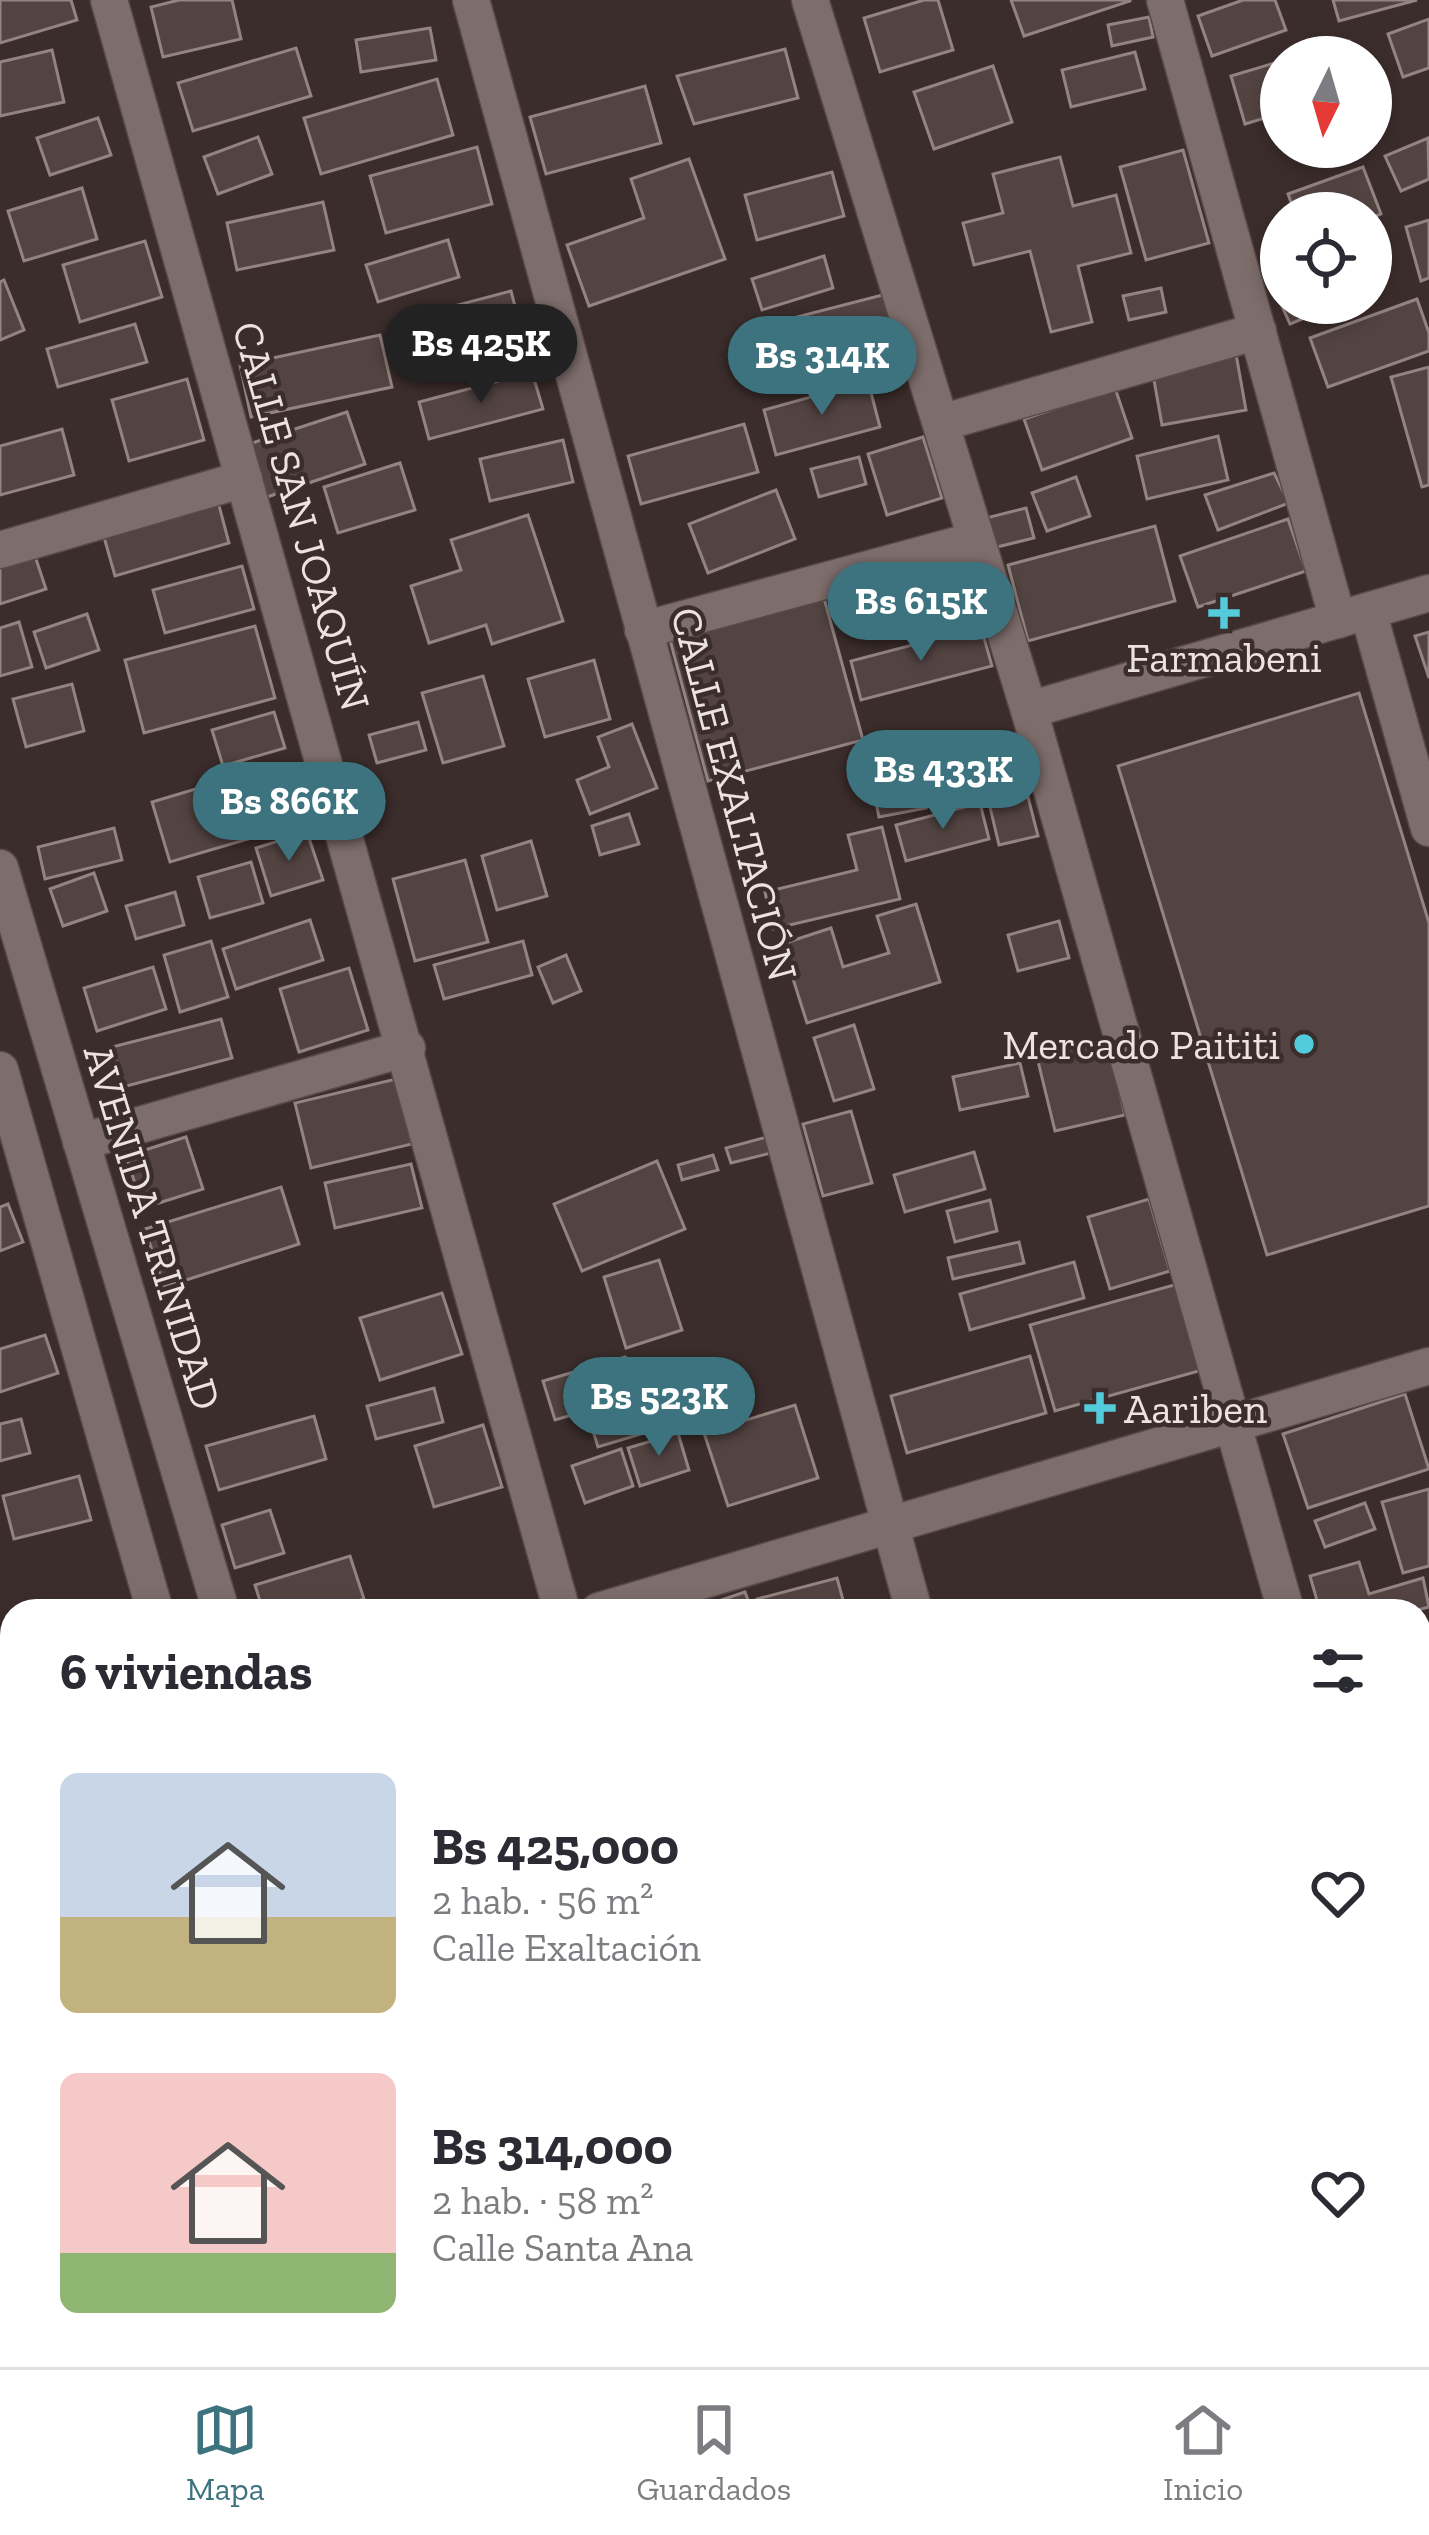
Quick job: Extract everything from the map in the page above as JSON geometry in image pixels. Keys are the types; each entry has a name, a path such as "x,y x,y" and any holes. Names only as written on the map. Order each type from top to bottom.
{"street":[{"name":"CALLE SAN JOAQUÍN","path":"109,0 559,1599"},
{"name":"CALLE EXALTACIÓN","path":"471,0 910,1599"},
{"path":"810,0 1029,710 1283,1599"},
{"path":"1165,0 1258,332 1429,828"},
{"path":"941,423 1258,332"},
{"path":"0,550 244,479"},
{"path":"643,629 976,540"},
{"path":"1029,710 1429,593"},
{"name":"AVENIDA TRINIDAD","path":"0,868 217,1599"},
{"path":"81,1142 407,1048"},
{"path":"59,1074 2,1083 152,1599"},
{"path":"639,1599 1429,1366"}],"building":[{"path":"0,0 71,0 77,20 0,43"},
{"path":"179,0 232,0 241,39 163,57 151,7"},
{"path":"938,0 953,50 880,72 864,18"},
{"path":"1011,0 1130,0 1130,1 1024,36"},
{"path":"1243,0 1275,0 1286,30 1212,56 1198,16"},
{"path":"1333,0 1417,0 1339,21"},
{"path":"1149,17 1153,37 1112,46 1108,25"},
{"path":"1429,19 1429,68 1403,77 1388,34"},
{"path":"430,28 436,60 361,72 356,40"},
{"path":"296,48 311,96 193,131 178,83"},
{"path":"785,49 798,98 694,124 677,76"},
{"path":"52,50 64,102 0,116 0,62"},
{"path":"1135,52 1145,89 1071,107 1062,70"},
{"path":"993,66 1012,122 934,149 914,92"},
{"path":"1260,67 1260,119 1245,124 1231,76"},
{"path":"437,79 453,135 321,174 304,118"},
{"path":"645,86 661,143 546,174 530,117"},
{"path":"98,118 111,155 50,175 37,138"},
{"path":"258,137 272,174 218,194 204,157"},
{"path":"1428,138 1429,179 1401,191 1390,168 1392,153"},
{"path":"477,147 492,204 386,233 370,176"},
{"path":"1183,150 1209,243 1146,260 1120,167"},
{"path":"1060,157 1073,206 1116,195 1131,253 1078,266 1092,322 1051,332 1030,251 974,265 963,223 1003,213 993,174"},
{"path":"689,159 725,259 589,306 567,245 644,218 631,179"},
{"path":"1363,168 1373,192 1294,192"},
{"path":"832,172 844,216 757,240 745,195"},
{"path":"82,188 97,239 24,261 8,211"},
{"path":"323,202 334,250 237,270 227,223"},
{"path":"1429,220 1429,278 1421,281 1406,227"},
{"path":"448,240 459,277 378,302 366,265"},
{"path":"145,241 162,297 80,322 63,265"},
{"path":"824,256 833,288 762,310 752,279"},
{"path":"4,280 24,330 0,340 0,282"},
{"path":"1161,288 1166,312 1129,320 1123,296"},
{"path":"511,291 524,341 410,372 397,321"},
{"path":"886,294 904,359 780,392 762,326"},
{"path":"1417,299 1429,333 1429,351 1328,387 1310,338 1348,324 1392,324 1392,308"},
{"path":"135,324 147,362 58,387 47,349"},
{"path":"380,335 392,387 251,417 240,365"},
{"path":"1236,354 1246,410 1162,425 1152,369"},
{"path":"1429,367 1429,485 1422,487 1391,377"},
{"path":"532,372 543,409 429,439 419,402"},
{"path":"187,379 204,440 129,461 112,400"},
{"path":"868,381 880,427 776,455 764,410"},
{"path":"1115,388 1132,438 1042,470 1024,419"},
{"path":"347,412 365,464 267,497 249,444"},
{"path":"744,424 758,472 641,504 628,456"},
{"path":"62,429 74,475 0,495 0,446"},
{"path":"1218,436 1228,480 1147,499 1137,456"},
{"path":"923,437 942,498 887,515 868,454"},
{"path":"563,440 573,482 490,501 480,459"},
{"path":"859,457 866,484 819,497 811,469"},
{"path":"400,463 415,510 338,533 324,487"},
{"path":"1274,473 1289,503 1218,530 1205,495"},
{"path":"1076,477 1090,516 1047,531 1032,493"},
{"path":"776,490 795,539 708,573 689,524"},
{"path":"217,498 229,543 115,576 102,530"},
{"path":"1026,508 1034,538 993,548 986,518"},
{"path":"528,515 563,621 492,644 486,625 429,643 411,586 461,570 451,540"},
{"path":"1288,519 1306,571 1198,607 1180,556"},
{"path":"1155,526 1175,601 1028,641 1008,565"},
{"path":"34,553 46,589 0,604 0,564"},
{"path":"964,560 978,612 868,638 856,587"},
{"path":"242,566 254,609 165,633 153,590"},
{"path":"824,598 863,740 708,781 670,640"},
{"path":"87,614 99,650 46,668 34,632"},
{"path":"19,622 32,667 0,676 0,628"},
{"path":"255,626 275,698 144,733 125,660"},
{"path":"981,627 992,666 861,700 851,661"},
{"path":"1429,632 1429,678 1415,636"},
{"path":"594,660 610,719 545,737 528,679"},
{"path":"483,676 504,746 443,763 422,693"},
{"path":"72,684 84,731 26,747 13,699"},
{"path":"1359,693 1429,923 1429,1206 1267,1255 1118,766"},
{"path":"274,712 285,748 223,766 212,730"},
{"path":"418,722 426,750 377,763 369,735"},
{"path":"632,724 657,788 590,814 577,780 609,767 598,737"},
{"path":"912,742 926,808 879,817 865,751"},
{"path":"273,766 292,826 170,862 152,802"},
{"path":"1028,797 1038,836 999,845 990,807"},
{"path":"980,803 989,839 906,861 896,825"},
{"path":"629,814 639,844 600,855 592,826"},
{"path":"882,827 900,899 773,929 765,892 857,870 848,835"},
{"path":"114,828 122,860 45,879 38,847"},
{"path":"307,832 323,880 271,896 256,848"},
{"path":"531,841 547,896 497,910 482,856"},
{"path":"465,860 488,942 415,961 393,879"},
{"path":"251,862 263,903 210,918 198,877"},
{"path":"94,873 107,911 63,926 50,889"},
{"path":"175,892 184,925 136,939 126,906"},
{"path":"916,904 940,982 807,1023 782,944 831,928 843,967 889,953 877,916"},
{"path":"310,920 323,960 236,989 223,949"},
{"path":"1059,921 1069,958 1018,971 1008,935"},
{"path":"211,941 228,997 180,1012 164,955"},
{"path":"523,941 532,975 444,999 434,965"},
{"path":"566,955 581,991 553,1003 538,967"},
{"path":"153,967 166,1009 97,1031 84,988"},
{"path":"349,968 368,1030 299,1052 280,989"},
{"path":"221,1019 232,1058 123,1087 112,1047"},
{"path":"854,1025 874,1089 834,1101 814,1038"},
{"path":"1107,1040 1125,1115 1055,1131 1037,1057"},
{"path":"1020,1063 1028,1096 960,1110 953,1077"},
{"path":"396,1079 412,1144 311,1168 295,1103"},
{"path":"851,1111 872,1183 823,1196 803,1124"},
{"path":"186,1137 203,1189 143,1208 126,1156"},
{"path":"767,1137 771,1153 731,1163 726,1148"},
{"path":"974,1152 985,1189 905,1212 894,1175"},
{"path":"713,1155 718,1170 682,1180 678,1165"},
{"path":"657,1161 685,1229 582,1271 554,1204"},
{"path":"411,1164 422,1208 335,1228 325,1183"},
{"path":"281,1187 299,1244 164,1287 145,1229"},
{"path":"1149,1199 1170,1271 1110,1289 1088,1217"},
{"path":"990,1200 997,1231 955,1242 947,1211"},
{"path":"8,1204 23,1242 0,1251 0,1207"},
{"path":"1019,1242 1024,1263 953,1279 948,1258"},
{"path":"659,1260 682,1330 626,1348 604,1277"},
{"path":"1074,1262 1084,1298 970,1330 960,1294"},
{"path":"1181,1283 1206,1369 1055,1411 1030,1325"},
{"path":"442,1293 462,1354 380,1380 360,1318"},
{"path":"45,1335 58,1373 0,1392 0,1349"},
{"path":"1030,1356 1046,1413 907,1453 891,1396"},
{"path":"625,1357 637,1396 555,1420 543,1381"},
{"path":"434,1388 443,1422 376,1439 367,1406"},
{"path":"661,1392 671,1425 598,1447 588,1415"},
{"path":"1405,1394 1429,1469 1308,1508 1283,1434"},
{"path":"795,1405 818,1478 728,1506 704,1433"},
{"path":"314,1416 326,1459 219,1490 206,1446"},
{"path":"21,1419 30,1453 0,1461 0,1424"},
{"path":"483,1425 502,1487 434,1507 415,1446"},
{"path":"678,1433 689,1470 640,1486 628,1448"},
{"path":"621,1449 633,1486 585,1503 572,1466"},
{"path":"79,1476 91,1520 14,1539 3,1496"},
{"path":"1429,1489 1429,1566 1403,1573 1382,1502"},
{"path":"1365,1503 1375,1529 1325,1547 1315,1521"},
{"path":"270,1510 284,1553 235,1568 222,1525"},
{"path":"350,1556 364,1599 259,1599 255,1585"},
{"path":"1359,1562 1369,1594 1423,1578 1427,1599 1317,1599 1310,1576"},
{"path":"837,1578 843,1599 757,1599"}],"place":[{"name":"Farmabeni","path":"1224,613"},
{"name":"Mercado Paititi","path":"1304,1044"},
{"name":"Aariben","path":"1100,1408"}]}
